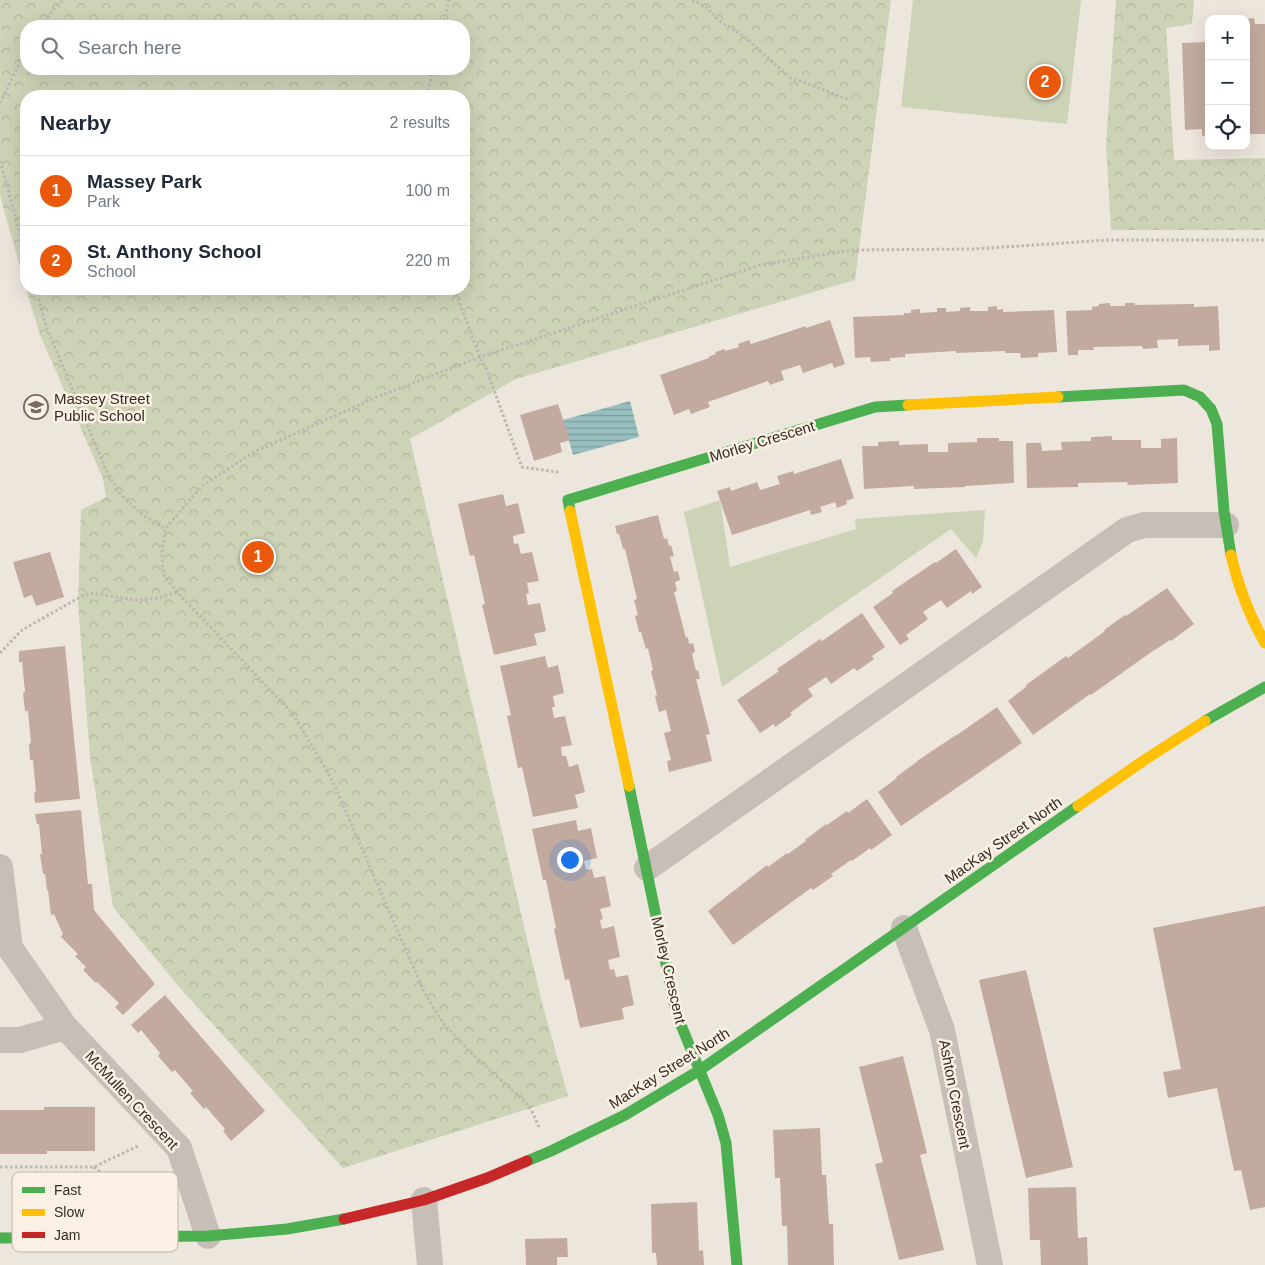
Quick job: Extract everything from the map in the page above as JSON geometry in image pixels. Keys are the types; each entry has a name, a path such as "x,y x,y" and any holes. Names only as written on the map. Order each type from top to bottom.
{"street":[{"name":"Morley Crescent","path":"700,1070 674,1003 568,500 875,407 1184,390 1200,397 1211,408 1217,424 1226,525 1232,563 1242,596 1265,643"},
{"path":"647,868 1128,530 1144,525 1226,525"},
{"name":"MacKay Street North","path":"178,1236 208,1236 287,1229 347,1218 424,1200 487,1178 551,1151 625,1114 700,1070 1146,759 1206,720 1265,687"},
{"name":"McMullen Crescent","path":"0,867 10,948 65,1027 179,1148 208,1236"},
{"name":"Ashton Crescent","path":"904,928 942,1030 990,1265"},
{"path":"0,1040 20,1040 65,1027"},
{"path":"700,1070 718,1115 726,1143 737,1265"},
{"path":"424,1200 430,1265"}],"path":[{"path":"46,20 56,6 63,0"},
{"path":"444,20 449,0"},
{"path":"692,0 745,37 792,79 850,100"},
{"path":"0,103 20,62"},
{"path":"428,90 432,75"},
{"path":"0,161 20,233"},
{"path":"551,1151 531,1109 474,1056 443,1023 424,994 334,784 292,713 177,592 163,574 162,552 165,529 202,486 254,452 377,397 480,357 760,265 852,250 974,249 1108,240 1265,240"},
{"path":"38,295 46,326 106,470 121,495 144,516 165,529"},
{"path":"456,295 486,368 522,467 557,472 568,500"},
{"path":"0,653 22,630 92,593 134,600 159,598 177,592"},
{"path":"0,1167 94,1167 165,1133"},
{"path":"94,1167 100,1172"}],"green space":[{"path":"0,0 891,0 855,280 516,379 410,439 541,999 568,1096 343,1168 181,989 113,907 90,757 78,604 81,510 106,497 103,479 40,335 28,295 470,295 470,90 20,90 20,267 0,196"},
{"path":"913,0 1081,0 1067,124 901,107"},
{"path":"1116,0 1194,0 1192,24 1166,28 1174,160 1265,158 1265,230 1111,230 1106,145"},
{"path":"720,500 730,567 856,529 855,519 985,510 983,542 976,558 951,529 722,687 684,512"}],"water":[{"path":"630,401 639,437 573,455 563,420"}],"building":[{"path":"1250,18 1254,18 1255,24 1265,24 1265,134 1250,134"},
{"path":"1205,42 1205,136 1202,136 1202,129 1185,130 1182,43"},
{"path":"1110,303 1110,306 1125,306 1125,303 1135,303 1135,305 1194,304 1194,307 1218,306 1220,350 1209,351 1209,345 1178,346 1178,339 1157,340 1158,348 1143,349 1142,346 1093,347 1094,350 1078,350 1078,355 1068,355 1066,311 1092,310 1092,307 1099,306 1099,304"},
{"path":"997,306 997,310 1003,309 1003,312 1054,310 1057,352 1038,353 1038,357 1021,358 1020,353 1005,353 1005,351 956,353 956,351 905,354 905,357 890,358 890,361 871,362 870,357 855,358 853,317 904,315 904,313 911,313 911,310 920,309 920,313 937,312 937,308 946,308 946,312 960,311 960,308 970,307 970,311 988,311 988,307"},
{"path":"830,320 845,364 834,368 832,363 803,373 800,365 781,371 784,380 770,385 768,381 708,402 710,407 691,414 689,409 674,415 660,375 709,358 716,354 715,352 739,347 738,344 749,340 751,344"},
{"path":"558,404 570,440 560,443 562,452 534,461 520,415"},
{"path":"1112,436 1112,440 1141,440 1141,448 1161,448 1161,439 1177,438 1178,483 1128,485 1127,482 1078,483 1078,487 1027,488 1026,443 1041,443 1042,451 1062,450 1061,442 1091,441 1091,437"},
{"path":"977,438 999,438 999,441 1013,441 1014,483 965,487 914,489 914,486 864,489 862,446 878,446 878,442 899,441 899,445 928,444 928,452 948,452 948,443 977,442"},
{"path":"841,459 854,498 846,501 847,504 837,508 835,502 820,507 822,512 811,515 810,510 732,535 717,491 730,487 731,491 757,482 760,490 780,484 777,476 793,471 794,474"},
{"path":"503,494 506,506 518,503 525,533 513,536 514,544 518,543 521,554 532,552 539,581 527,583 529,593 526,594 528,605 540,603 546,631 534,634 537,645 494,655 482,605 485,604 474,555 470,556 458,504"},
{"path":"658,515 664,539 667,538 669,546 671,545 674,556 670,557 674,572 678,571 680,580 675,582 677,591 674,592 686,638 688,637 689,644 693,643 695,652 692,654 700,679 696,679 710,734 706,735 712,761 669,772 667,761 671,760 664,733 671,731 666,710 659,712 648,648 646,649 641,632 639,632 635,616 638,615 634,600 637,599 625,549 623,549 615,526"},
{"path":"956,549 982,587 972,594 971,591 947,608 941,600 923,612 928,619 906,635 909,639 900,645 873,607 893,593 892,591"},
{"path":"50,552 64,597 36,606 32,595 24,598 13,562"},
{"path":"1167,588 1194,624 1033,735 1008,701 1026,685 1066,656 1068,658 1125,615"},
{"path":"862,613 885,647 872,656 874,659 857,671 854,668 831,684 826,677 808,689 813,696 775,727 774,724 760,733 737,700 779,671 777,669 820,639 822,641"},
{"path":"65,646 80,799 35,803 34,792 36,793 33,760 30,760 29,744 31,743 28,711 25,711 22,662 19,662 19,651"},
{"path":"545,656 548,668 558,665 564,693 553,696 555,707 552,707 554,718 565,716 572,745 561,747 562,756 566,756 569,767 578,764 585,792 575,795 578,808 533,817 522,767 518,768 507,716 511,715 500,666"},
{"path":"997,707 1022,743 901,826 878,792 917,761"},
{"path":"867,799 892,835 871,850 870,848 851,860 831,874 833,876 813,890 811,888 733,945 708,911 767,865 768,867 788,854 826,824 847,811 848,813"},
{"path":"81,810 88,884 92,884 94,910 155,984 123,1015 115,1007 119,1003 83,970 86,967 75,956 78,954 61,937 63,934 54,914 51,915 40,854 42,854 39,824 37,824 35,814"},
{"path":"576,820 578,831 591,828 597,858 584,861 586,870 592,869 594,878 605,876 611,906 600,909 603,919 600,920 602,929 614,926 620,957 608,960 610,970 614,969 616,977 628,975 634,1005 622,1008 624,1019 580,1028 569,979 565,980 546,880 543,880 532,829"},
{"path":"1265,906 1265,1207 1250,1210 1241,1170 1234,1171 1217,1088 1168,1098 1163,1072 1181,1069 1153,928"},
{"path":"1026,970 1073,1167 1026,1178 979,980"},
{"path":"165,995 265,1111 231,1141 223,1131 225,1129 206,1107 204,1109 190,1093 193,1091 175,1070 172,1072 158,1056 160,1053 141,1030 138,1033 131,1025"},
{"path":"903,1056 927,1153 920,1155 944,1250 899,1260 875,1164 883,1162 859,1067"},
{"path":"44,1107 95,1107 95,1151 47,1151 47,1154 0,1154 0,1110 44,1110"},
{"path":"820,1128 822,1175 826,1175 829,1224 833,1224 834,1265 788,1265 787,1226 782,1226 780,1178 775,1178 773,1130"},
{"path":"1076,1187 1078,1238 1087,1237 1088,1265 1041,1265 1040,1240 1030,1240 1028,1188"},
{"path":"697,1202 699,1251 703,1250 704,1265 657,1265 656,1253 652,1253 651,1204"},
{"path":"567,1238 568,1257 557,1257 557,1265 526,1265 525,1239"}],"traffic: fast":[{"path":"1058,397 1184,390 1200,397 1211,409 1217,424 1224,511 1231,555"},
{"path":"570,511 568,500 875,407 908,405"},
{"path":"1205,721 1265,687"},
{"path":"629,786 674,1003 681,1025 718,1115 726,1143 737,1265"},
{"path":"527,1161 625,1115 700,1070 1078,806"},
{"path":"178,1236 208,1236 287,1229 344,1219"},
{"path":"0,1238 12,1238"}],"traffic: slow":[{"path":"908,405 1058,397"},
{"path":"570,511 629,786"},
{"path":"1231,555 1245,600 1265,643"},
{"path":"1078,806 1205,721"}],"traffic: jam":[{"path":"344,1219 424,1200 487,1178 527,1161"}],"place":[{"name":"St. Anthony School","path":"1045,82"},
{"name":"Massey Street Public School","path":"36,407"},
{"name":"Massey Park","path":"258,557"}]}
